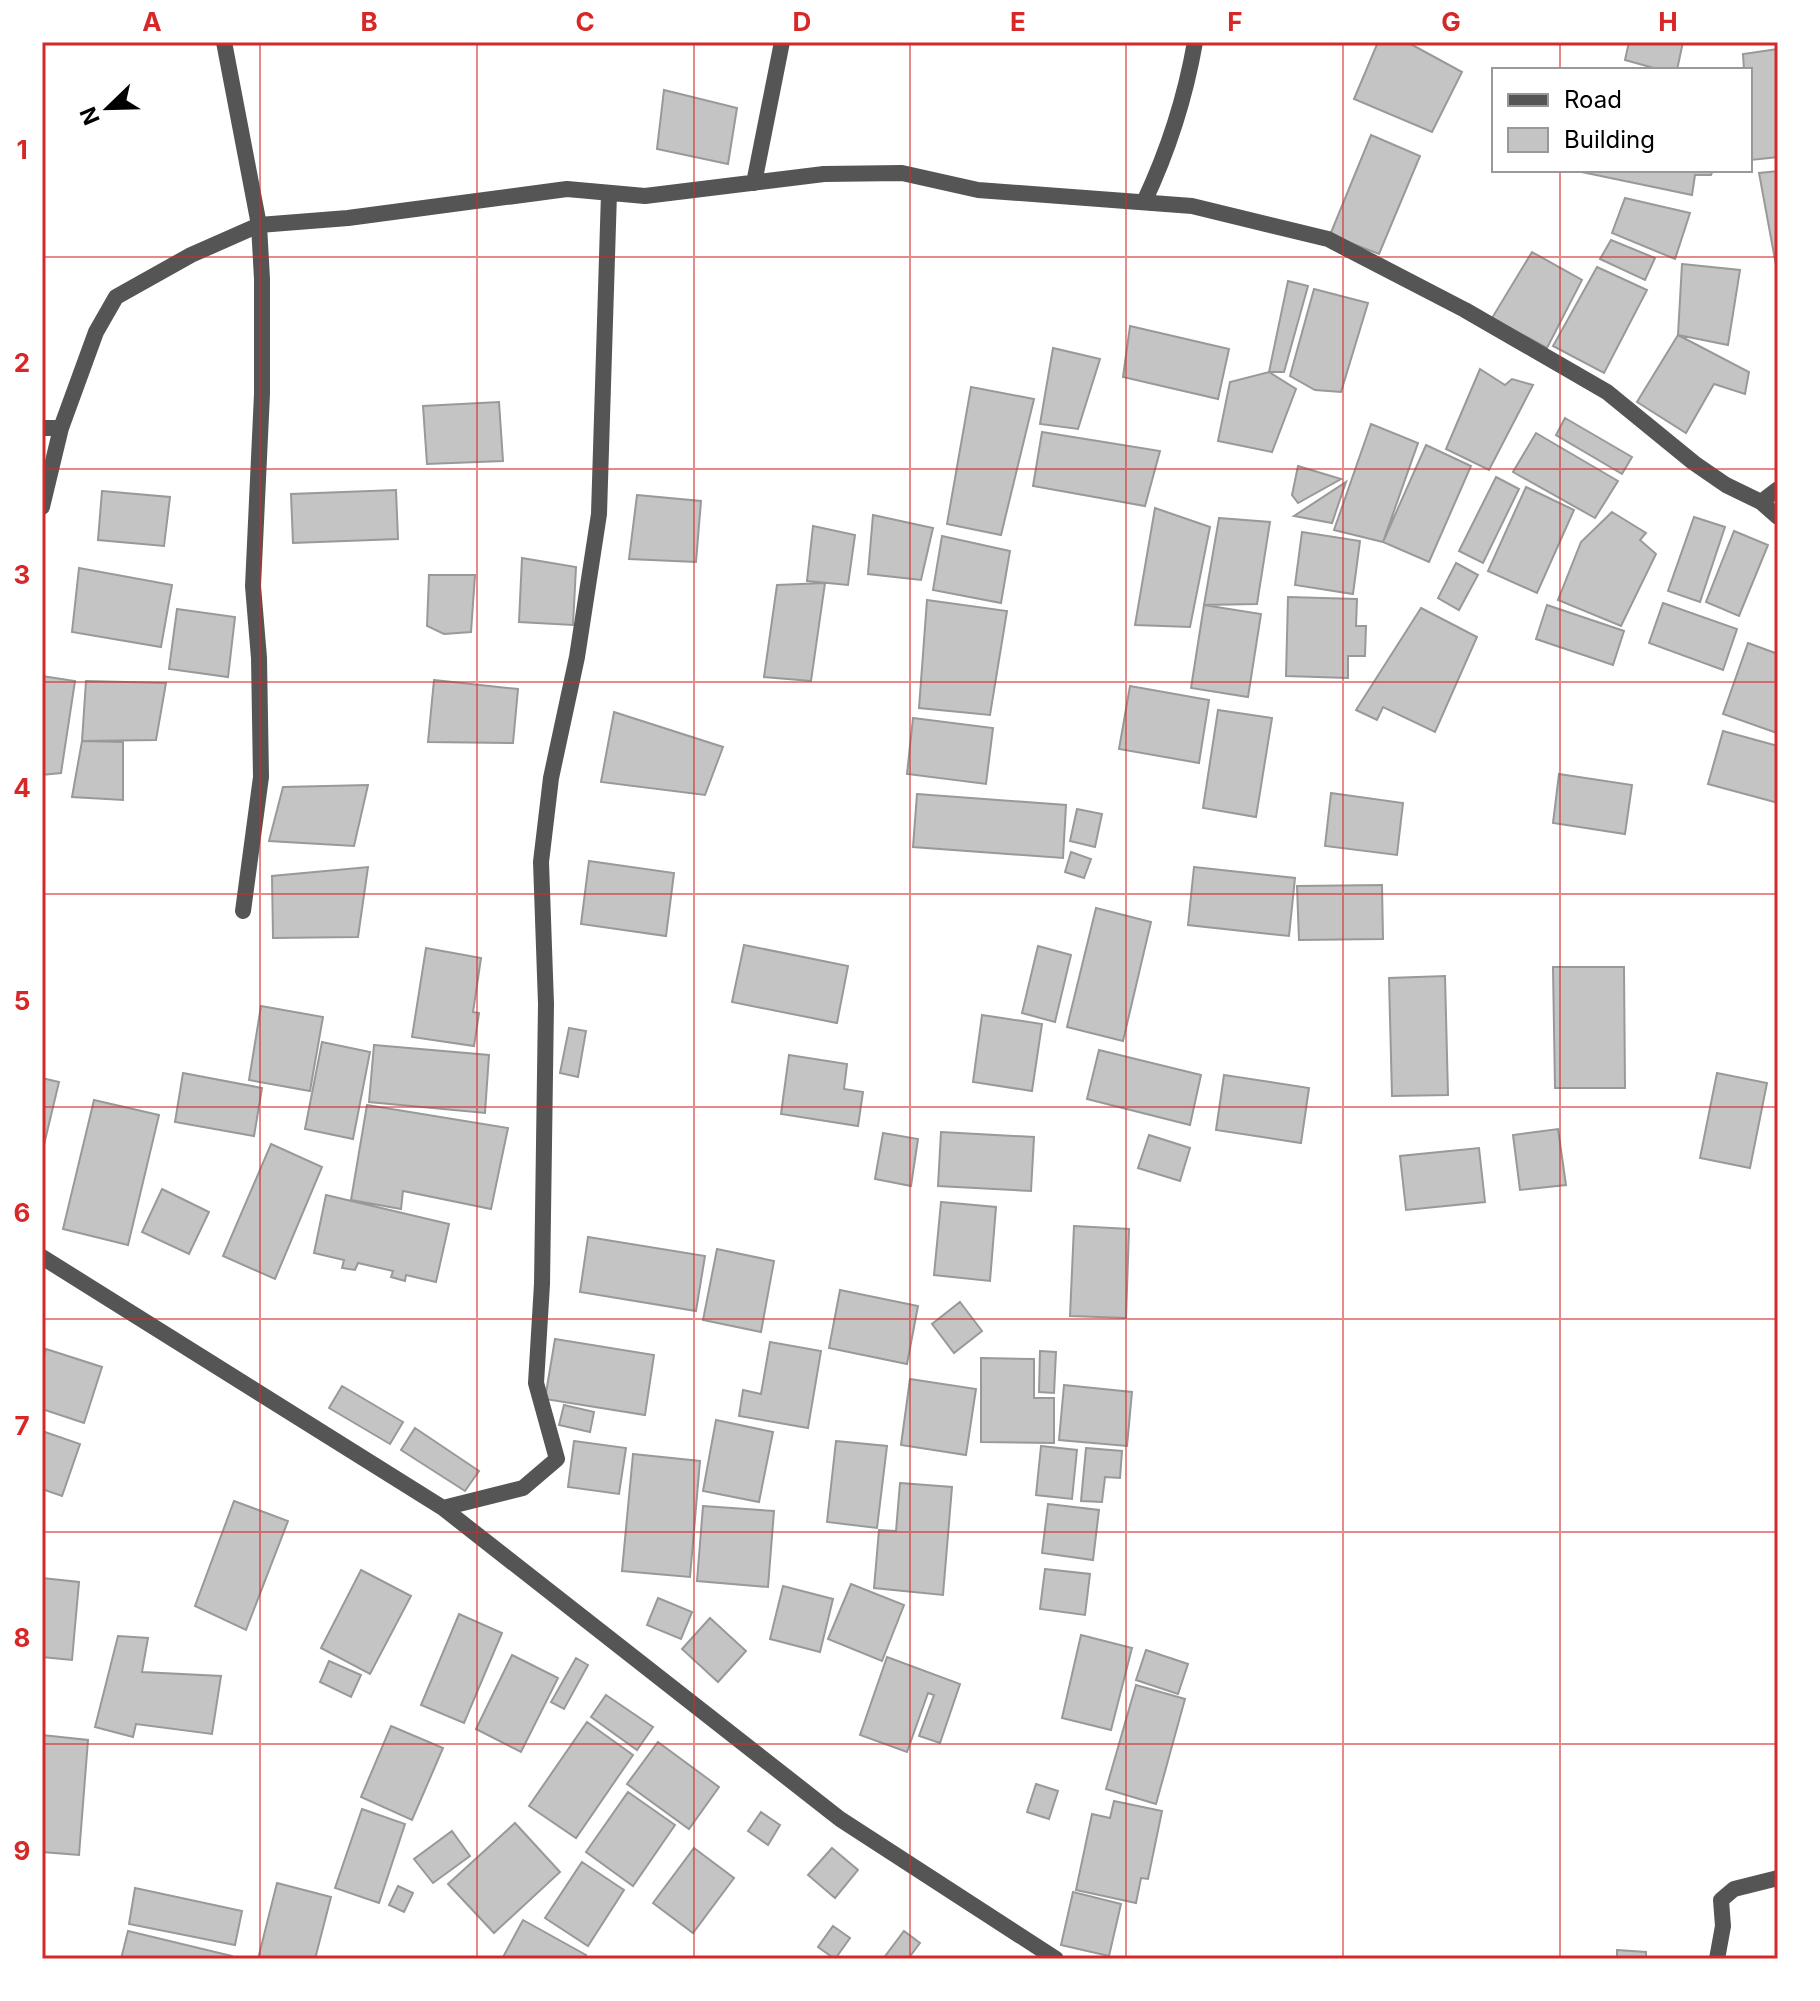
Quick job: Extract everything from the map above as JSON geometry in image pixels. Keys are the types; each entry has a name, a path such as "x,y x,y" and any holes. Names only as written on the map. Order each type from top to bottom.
{"street":[{"path":"224,42 259,225 262,394 253,586 259,658 261,777 243,911"},
{"path":"754,183 782,42"},
{"path":"1144,202 1170,147 1186,92 1195,42"},
{"path":"42,507 61,428 96,332 116,297 191,255 259,225 348,218 567,189 645,196 824,174 902,173 978,190 1192,206 1328,239 1465,310 1607,392 1726,485 1761,502 1778,517"},
{"path":"443,1508 523,1488 557,1459 536,1383 542,1284 546,1004 541,862 551,778 577,657 599,514 609,193"},
{"path":"42,428 61,428"},
{"path":"1761,502 1778,489"},
{"path":"42,1257 443,1508 840,1819 1056,1959"},
{"path":"1717,1959 1723,1926 1721,1900 1734,1889 1778,1878"}],"building":[{"path":"1378,42 1407,42 1462,72 1432,132 1354,99"},
{"path":"1629,42 1683,42 1677,68 1654,68 1625,60"},
{"path":"1778,49 1778,157 1752,160 1752,68 1744,68 1743,54"},
{"path":"664,90 737,108 728,164 657,149"},
{"path":"1371,135 1420,156 1379,254 1330,235"},
{"path":"1778,171 1778,276 1759,173"},
{"path":"1582,172 1712,172 1711,175 1695,175 1692,195"},
{"path":"1625,198 1690,213 1675,259 1612,233"},
{"path":"1611,240 1655,258 1645,280 1600,259"},
{"path":"1532,252 1582,280 1547,348 1492,318"},
{"path":"1682,264 1740,270 1728,345 1678,335"},
{"path":"1597,267 1647,290 1604,373 1553,346"},
{"path":"1288,281 1308,286 1284,372 1269,372"},
{"path":"1314,289 1368,303 1341,392 1315,390 1290,376"},
{"path":"1130,326 1229,349 1218,399 1123,377"},
{"path":"1678,335 1749,372 1745,394 1714,384 1686,433 1637,402"},
{"path":"1053,348 1100,359 1078,429 1040,424"},
{"path":"1480,369 1505,385 1512,379 1533,385 1489,470 1446,449"},
{"path":"1269,372 1296,389 1272,452 1218,441 1230,382"},
{"path":"971,387 1034,399 1001,535 947,524"},
{"path":"499,402 503,461 427,464 423,406"},
{"path":"1565,418 1632,457 1622,474 1556,435"},
{"path":"1371,424 1418,443 1383,542 1334,530"},
{"path":"1042,432 1160,451 1145,506 1033,486"},
{"path":"1536,433 1618,481 1595,518 1513,472"},
{"path":"1426,445 1471,466 1429,562 1383,542"},
{"path":"1298,466 1341,479 1298,503 1292,495"},
{"path":"1496,477 1519,489 1483,563 1459,551"},
{"path":"1346,482 1332,523 1294,516"},
{"path":"1526,487 1574,510 1537,593 1488,571"},
{"path":"396,490 398,539 293,543 291,494"},
{"path":"102,491 170,497 164,546 98,540"},
{"path":"637,495 701,501 696,562 629,559"},
{"path":"1155,508 1210,527 1190,627 1135,625"},
{"path":"1612,512 1646,533 1640,540 1656,554 1621,626 1558,600 1581,542"},
{"path":"873,515 933,528 921,580 868,574"},
{"path":"1694,517 1725,527 1700,602 1668,591"},
{"path":"1219,518 1270,522 1257,604 1204,605"},
{"path":"813,526 855,535 848,585 807,581"},
{"path":"1734,531 1768,545 1739,616 1706,602"},
{"path":"1302,532 1360,541 1353,594 1295,585"},
{"path":"942,536 1010,551 1001,603 933,590"},
{"path":"522,558 576,567 573,625 519,622"},
{"path":"1456,563 1478,575 1459,610 1438,598"},
{"path":"79,568 172,585 161,647 72,632"},
{"path":"429,575 475,575 471,632 444,634 427,626"},
{"path":"825,583 811,681 764,677 777,585"},
{"path":"1288,597 1357,599 1356,626 1366,626 1365,656 1348,656 1348,678 1286,676"},
{"path":"927,600 1007,611 990,715 919,708"},
{"path":"1663,603 1737,629 1723,670 1649,643"},
{"path":"1204,605 1261,614 1248,697 1191,688"},
{"path":"1547,605 1624,631 1613,665 1536,639"},
{"path":"1421,608 1477,637 1435,732 1383,707 1377,720 1356,710"},
{"path":"177,609 235,617 228,677 169,669"},
{"path":"1748,643 1778,654 1777,733 1723,714"},
{"path":"42,676 75,681 61,773 42,775"},
{"path":"434,680 518,689 513,743 428,742"},
{"path":"86,681 166,683 156,740 82,741"},
{"path":"1130,686 1209,700 1199,763 1119,749"},
{"path":"1218,710 1272,718 1256,817 1203,808"},
{"path":"614,712 723,747 705,795 601,782"},
{"path":"913,718 993,728 986,784 907,774"},
{"path":"1723,731 1778,746 1778,803 1708,784"},
{"path":"82,741 123,742 123,800 72,797"},
{"path":"1559,774 1632,785 1625,834 1553,823"},
{"path":"368,785 354,846 269,841 283,787"},
{"path":"1331,793 1403,803 1397,855 1325,846"},
{"path":"917,794 1066,805 1063,858 913,847"},
{"path":"1077,809 1102,814 1095,847 1070,841"},
{"path":"1071,852 1091,859 1084,878 1065,872"},
{"path":"589,861 674,873 666,936 581,924"},
{"path":"368,867 358,937 273,938 272,876"},
{"path":"1194,867 1295,878 1289,936 1188,925"},
{"path":"1382,885 1383,939 1299,940 1297,886"},
{"path":"1096,908 1151,922 1123,1041 1067,1027"},
{"path":"744,945 848,966 837,1023 732,1002"},
{"path":"1038,946 1071,955 1055,1022 1022,1013"},
{"path":"426,948 481,958 473,1012 479,1013 474,1046 412,1037"},
{"path":"1553,967 1624,967 1625,1088 1555,1088"},
{"path":"1445,976 1448,1095 1392,1096 1389,978"},
{"path":"261,1006 323,1017 310,1091 249,1080"},
{"path":"982,1015 1042,1024 1032,1091 973,1082"},
{"path":"569,1028 586,1031 578,1077 560,1073"},
{"path":"322,1042 370,1052 353,1139 305,1129"},
{"path":"374,1045 489,1055 485,1113 369,1102"},
{"path":"1099,1050 1201,1075 1190,1125 1087,1099"},
{"path":"789,1055 847,1064 844,1089 863,1092 858,1126 781,1114"},
{"path":"183,1073 262,1088 254,1136 175,1122"},
{"path":"1717,1073 1767,1083 1750,1168 1700,1158"},
{"path":"1224,1075 1309,1088 1301,1143 1216,1130"},
{"path":"42,1078 59,1082 42,1153"},
{"path":"94,1100 159,1115 128,1245 63,1229"},
{"path":"367,1105 508,1128 491,1209 403,1191 401,1209 351,1200"},
{"path":"1558,1129 1566,1185 1520,1190 1513,1135"},
{"path":"941,1132 1034,1137 1031,1191 938,1186"},
{"path":"883,1133 918,1139 911,1186 875,1179"},
{"path":"1149,1135 1190,1148 1180,1181 1138,1168"},
{"path":"271,1144 322,1167 275,1279 223,1256"},
{"path":"1479,1148 1485,1202 1406,1210 1400,1156"},
{"path":"162,1189 209,1212 189,1254 142,1232"},
{"path":"326,1195 449,1224 436,1282 406,1275 405,1281 391,1277 393,1271 358,1263 355,1270 342,1268 344,1260 314,1253"},
{"path":"941,1202 996,1207 990,1281 934,1275"},
{"path":"1074,1226 1129,1229 1126,1318 1070,1316"},
{"path":"588,1237 705,1256 696,1311 580,1292"},
{"path":"717,1249 774,1261 761,1332 703,1320"},
{"path":"840,1290 918,1306 907,1364 829,1348"},
{"path":"960,1302 982,1331 954,1353 932,1324"},
{"path":"555,1339 654,1355 645,1415 545,1399"},
{"path":"770,1342 821,1351 808,1428 739,1416 743,1390 761,1394"},
{"path":"46,1349 102,1367 84,1423 42,1409 42,1360"},
{"path":"1040,1351 1056,1352 1054,1393 1039,1392"},
{"path":"981,1358 1034,1359 1034,1398 1054,1398 1054,1443 981,1442"},
{"path":"910,1379 976,1389 966,1455 901,1445"},
{"path":"1064,1385 1132,1392 1127,1446 1059,1440"},
{"path":"342,1386 403,1422 390,1444 329,1408"},
{"path":"564,1405 594,1412 590,1432 559,1425"},
{"path":"716,1420 773,1432 759,1502 703,1491"},
{"path":"415,1428 479,1471 465,1491 401,1450"},
{"path":"42,1431 80,1444 62,1496 42,1489"},
{"path":"574,1441 626,1448 619,1494 568,1487"},
{"path":"836,1441 887,1446 877,1528 827,1522"},
{"path":"1041,1446 1077,1450 1072,1499 1036,1495"},
{"path":"1086,1448 1122,1451 1120,1478 1105,1477 1102,1502 1081,1501"},
{"path":"633,1454 700,1461 690,1577 622,1571"},
{"path":"900,1483 952,1487 943,1595 874,1588 879,1530 896,1531"},
{"path":"234,1501 288,1521 246,1630 195,1606"},
{"path":"1048,1504 1099,1510 1093,1560 1042,1553"},
{"path":"703,1506 774,1511 768,1587 697,1581"},
{"path":"1045,1569 1090,1574 1085,1615 1040,1609"},
{"path":"361,1570 411,1596 370,1674 321,1648"},
{"path":"42,1578 79,1582 72,1660 42,1657"},
{"path":"851,1584 904,1605 882,1661 828,1639"},
{"path":"783,1586 833,1599 820,1652 770,1639"},
{"path":"658,1598 692,1612 681,1639 647,1625"},
{"path":"459,1614 502,1633 464,1723 421,1705"},
{"path":"710,1618 746,1651 718,1682 682,1649"},
{"path":"1081,1635 1132,1648 1111,1730 1062,1718"},
{"path":"118,1636 148,1638 142,1672 221,1676 212,1734 136,1724 133,1737 95,1727"},
{"path":"1146,1650 1188,1664 1178,1694 1136,1680"},
{"path":"512,1655 558,1678 521,1752 476,1729"},
{"path":"887,1657 960,1684 940,1743 919,1736 934,1695 928,1693 907,1752 860,1735"},
{"path":"576,1658 588,1665 564,1709 551,1702"},
{"path":"329,1661 361,1675 351,1697 320,1682"},
{"path":"1136,1685 1185,1699 1156,1804 1106,1789"},
{"path":"606,1695 653,1727 637,1750 591,1717"},
{"path":"587,1722 633,1755 576,1838 529,1806"},
{"path":"391,1726 443,1748 412,1820 361,1797"},
{"path":"42,1735 88,1740 79,1855 42,1852"},
{"path":"658,1742 719,1787 689,1829 627,1784"},
{"path":"1036,1784 1058,1791 1049,1819 1027,1812"},
{"path":"628,1792 675,1825 633,1886 586,1852"},
{"path":"1114,1801 1162,1811 1148,1879 1141,1878 1136,1903 1076,1890 1092,1814 1110,1818"},
{"path":"362,1809 405,1824 379,1903 335,1888"},
{"path":"761,1812 780,1825 768,1845 748,1831"},
{"path":"515,1823 560,1872 494,1933 448,1884"},
{"path":"452,1831 470,1856 433,1883 414,1859"},
{"path":"694,1848 734,1878 693,1933 653,1903"},
{"path":"832,1848 858,1870 835,1898 808,1875"},
{"path":"582,1862 624,1890 588,1946 545,1918"},
{"path":"277,1883 331,1897 315,1959 258,1959"},
{"path":"398,1886 413,1893 404,1912 389,1905"},
{"path":"135,1888 242,1911 235,1945 129,1924"},
{"path":"1073,1892 1121,1904 1109,1956 1061,1945"},
{"path":"523,1920 586,1955 583,1959 502,1959"},
{"path":"833,1926 850,1938 835,1959 818,1947"},
{"path":"128,1931 232,1956 232,1959 121,1959"},
{"path":"904,1931 920,1943 908,1959 883,1959"},
{"path":"1617,1950 1646,1952 1646,1959 1617,1959"}]}
